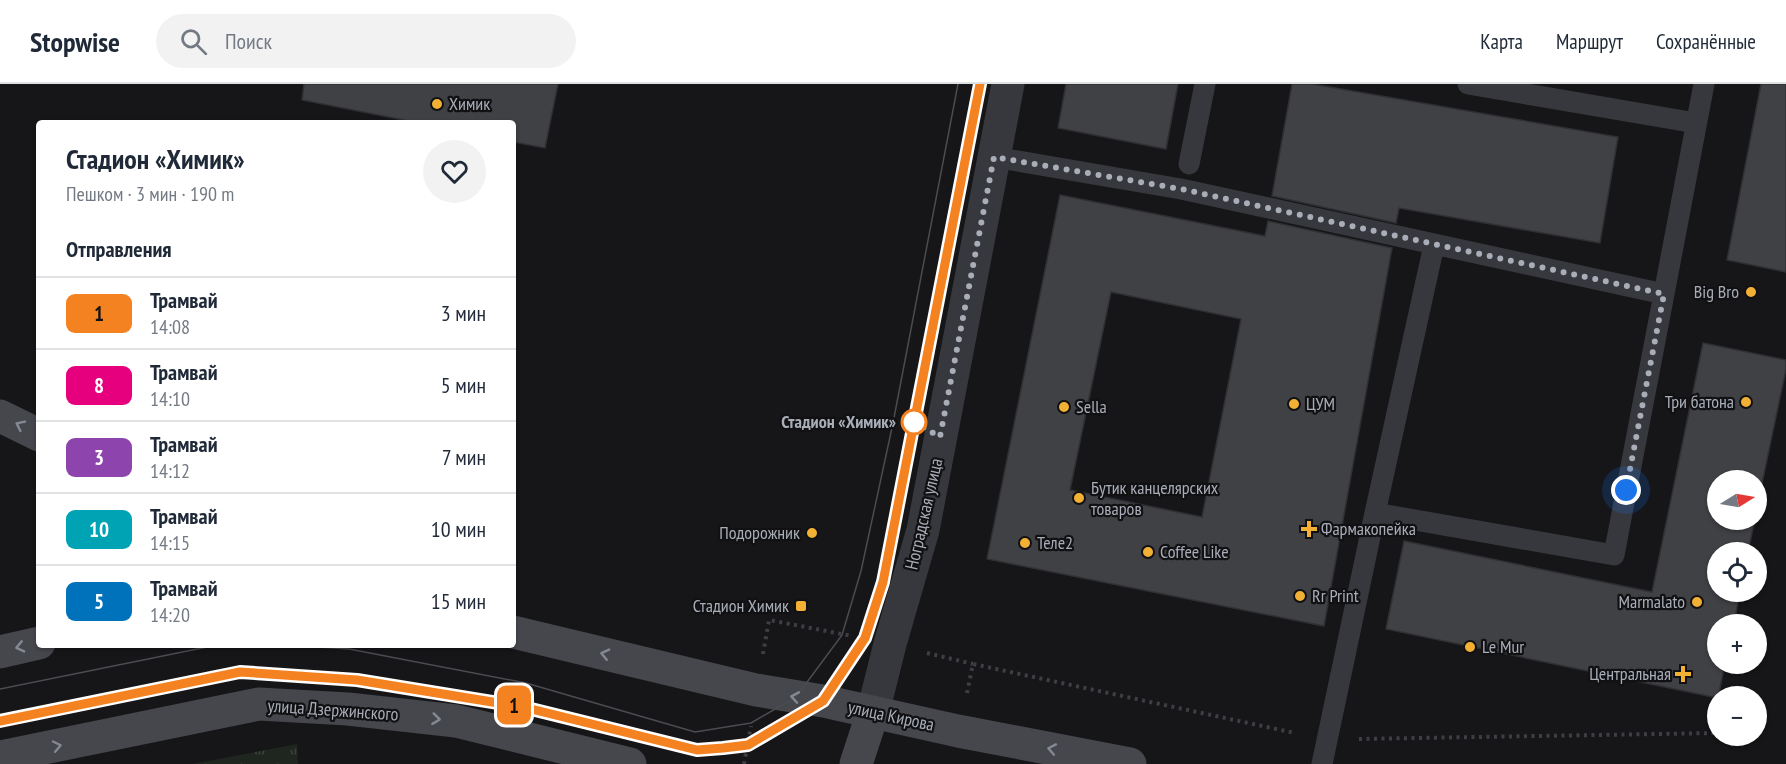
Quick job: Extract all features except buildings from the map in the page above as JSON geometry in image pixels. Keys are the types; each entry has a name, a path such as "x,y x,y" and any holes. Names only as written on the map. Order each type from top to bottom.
{"street":[{"name":"Ноградская улица","path":"856,764 873,712 923,530 1008,84"},
{"path":"0,416 36,434"},
{"name":"улица Кирова","path":"516,633 756,690 1130,764"},
{"path":"0,652 36,644"},
{"name":"улица Дзержинского","path":"0,758 259,704 348,709 456,721 630,764"}],"lane":[{"path":"1190,164 1205,84"},
{"path":"1468,84 1696,123"},
{"path":"1375,513 1614,555 1704,84"},
{"path":"994,157 1181,189 1664,294"},
{"path":"1322,764 1434,245"}],"path":[{"path":"744,764 748,745"}],"green space":[{"path":"297,744 298,764 193,764"}],"tram line":[{"path":"334,648 526,683 695,732 751,723 796,697 842,635 861,571 893,423 958,84"},
{"path":"0,721 240,672 357,680 523,707 697,750 748,745 823,701 865,638 883,582 980,84"},
{"name":"1","path":"0,721 240,672 357,680 523,707 697,750 748,745 823,701 865,638 883,582 980,84"},
{"path":"0,689 202,648"}],"place":[{"name":"Химик","path":"437,104"},
{"name":"Big Bro","path":"1751,292"},
{"name":"Три батона","path":"1746,402"},
{"name":"ЦУМ","path":"1294,404"},
{"name":"Sella","path":"1064,407"},
{"name":"Стадион «Химик»","path":"914,422"},
{"name":"Бутик канцелярских товаров","path":"1079,498"},
{"name":"Фармакопейка","path":"1309,529"},
{"name":"Подорожник","path":"812,533"},
{"name":"Теле2","path":"1025,543"},
{"name":"Coffee Like","path":"1148,552"},
{"name":"Rr Print","path":"1300,596"},
{"name":"Marmalato","path":"1697,602"},
{"name":"Стадион Химик","path":"801,606"},
{"name":"Le Mur","path":"1470,647"},
{"name":"Центральная","path":"1683,674"}],"route":[{"path":"914,422 940,437 994,157 1181,189 1664,294 1626,490"}]}
